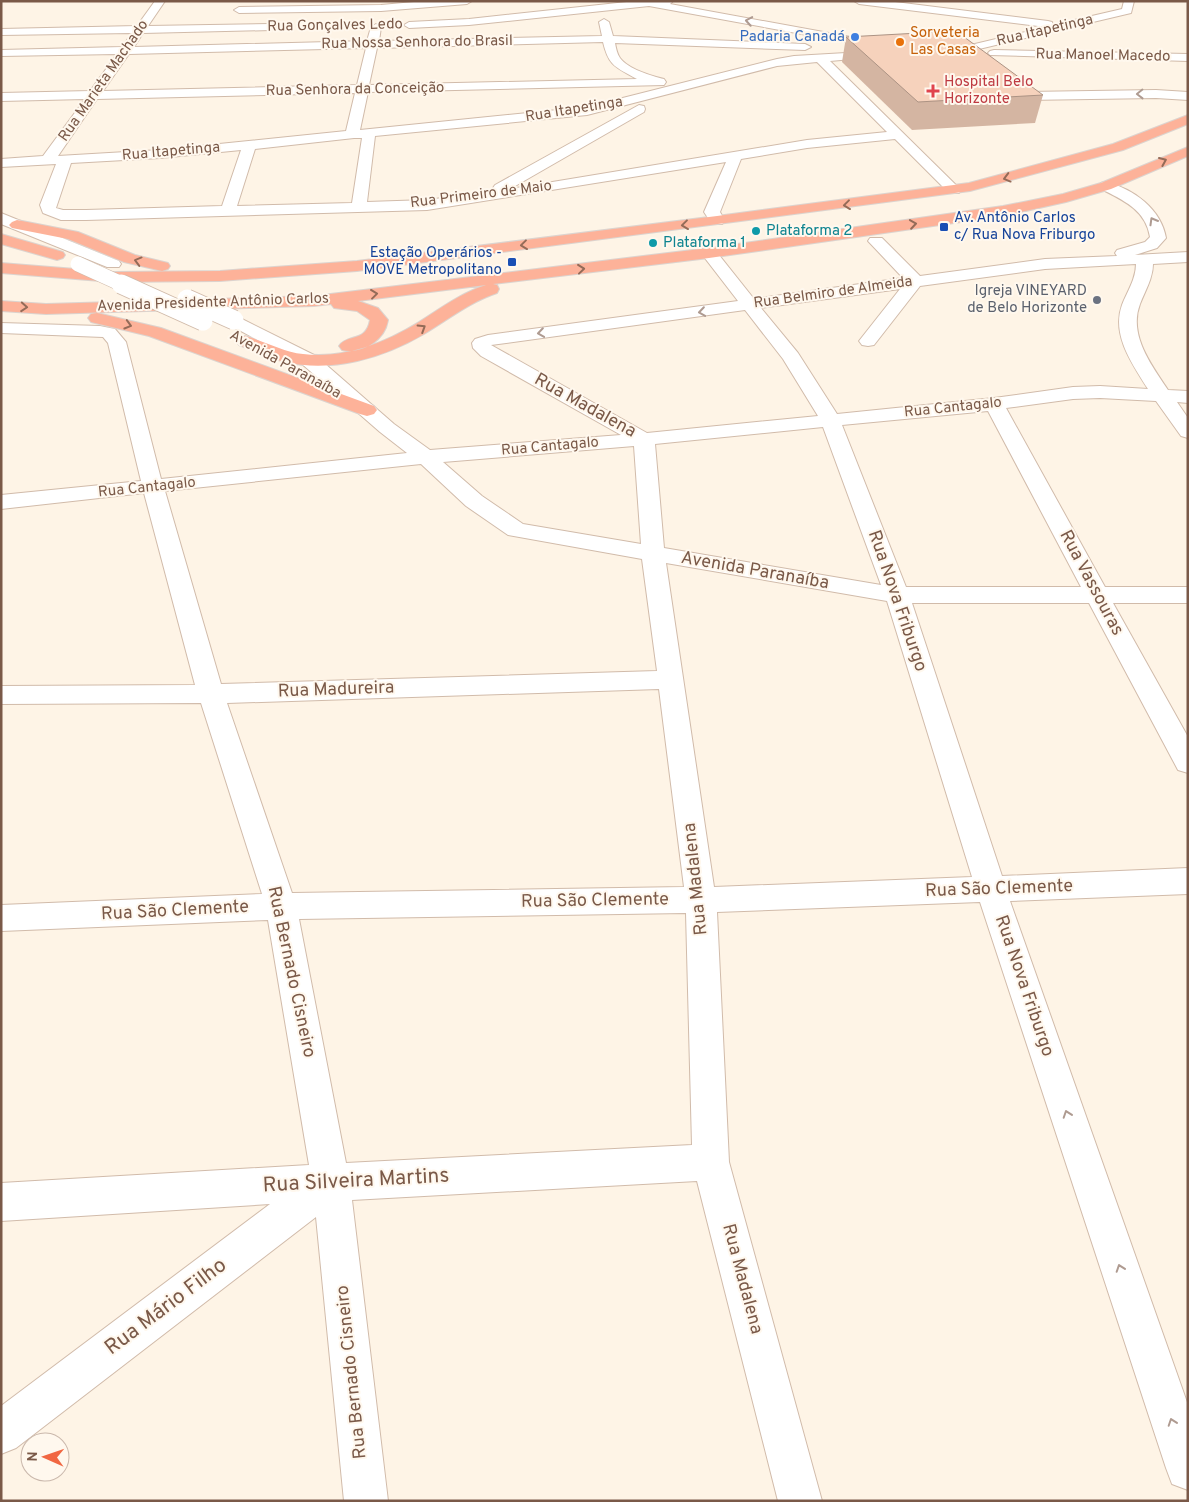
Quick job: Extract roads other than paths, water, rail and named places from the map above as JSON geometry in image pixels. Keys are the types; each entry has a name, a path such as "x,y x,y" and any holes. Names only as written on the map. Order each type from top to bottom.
{"highway":[{"path":"1166,110 1188,97"},
{"name":"Avenida Presidente Antônio Carlos","path":"5,268 113,277 220,276 358,266 716,221 954,190 985,184 1118,147 1188,118"},
{"path":"1082,156 1149,120"},
{"name":"Avenida Presidente Antônio Carlos","path":"1,306 46,309 314,302 709,253 1003,211 1066,198 1106,186 1188,151"},
{"path":"17,224 72,235 143,262 220,276"},
{"path":"1,239 57,255"},
{"path":"309,360 344,357 369,351 406,337 461,301 485,291 518,282 532,274"},
{"path":"248,335 271,334 303,345 324,348 346,346 366,340 378,327 379,320 376,314 365,308 314,302"},
{"path":"46,309 110,320 155,332 367,410"}],"street":[{"path":"352,135 373,44 375,26 381,8 394,1"},
{"path":"232,10 381,8 467,1"},
{"name":"Rua Gonçalves Ledo","path":"402,25 469,22 602,3 668,1"},
{"path":"859,1 881,6 1067,27"},
{"path":"881,6 908,1"},
{"name":"Rua Itapetinga","path":"925,52 958,52 1067,27 1127,11 1129,1"},
{"path":"602,3 613,58 652,82"},
{"path":"650,3 848,39 838,53"},
{"name":"Rua Marieta Machado","path":"47,161 155,9"},
{"name":"Rua Gonçalves Ledo","path":"1,32 278,27"},
{"name":"Rua Itapetinga","path":"1,163 249,146 587,111 777,63 892,46 848,39"},
{"name":"Rua Nossa Senhora do Brasil","path":"1,53 609,40 838,53"},
{"name":"Rua Manoel Macedo","path":"958,52 1073,60 1188,58"},
{"path":"820,58 954,190"},
{"name":"Rua Senhora da Conceição","path":"1,97 709,80"},
{"path":"1083,80 1092,95"},
{"path":"485,197 665,92"},
{"path":"1026,96 1188,97"},
{"path":"359,206 369,134"},
{"name":"Rua Primeiro de Maio","path":"65,160 48,205 48,210 61,215 228,211 427,205 807,144 897,135"},
{"path":"228,211 249,146"},
{"path":"716,221 712,212 735,156"},
{"path":"1097,261 1151,245 1158,238 1157,229 1146,210 1137,202 1106,186"},
{"name":"Avenida Paranaíba","path":"1,218 113,264 234,320 248,335 305,377 367,410"},
{"name":"Avenida Paranaíba","path":"1,228 203,321 248,335 309,360 426,457 474,501 516,530 897,596 1188,595"},
{"path":"868,341 915,281 876,241"},
{"name":"Rua Nova Friburgo","path":"709,253 791,358 830,419 897,596 991,889 1188,1468"},
{"name":"Rua Belmiro de Almeida","path":"481,343 488,340 1045,264 1188,257"},
{"path":"1144,260 1146,266 1145,274 1131,301 1127,320 1130,338 1142,364 1188,432"},
{"name":"Rua Bernado Cisneiro","path":"2,329 100,331 108,333 117,342 153,488 211,694 281,906 331,1182 366,1501"},
{"name":"Rua Madalena","path":"481,343 482,348 487,352 644,439 653,553 702,900 711,1162 800,1501"},
{"path":"341,387 336,371 338,364 344,357"},
{"name":"Rua Cantagalo","path":"1,502 153,488 426,457 644,439 994,404 1073,392 1188,397"},
{"name":"Rua Vassouras","path":"994,404 1188,763"},
{"name":"Rua Madureira","path":"1,695 211,694 671,680"},
{"name":"Rua São Clemente","path":"1,918 281,906 702,900 1188,881"},
{"name":"Rua Silveira Martins","path":"1,1202 711,1162"},
{"name":"Rua Mário Filho","path":"1,1433 331,1182"}],"place":[{"name":"Padaria Canadá","path":"855,37"},
{"name":"Sorveteria Las Casas","path":"900,42"},
{"name":"Hospital Belo Horizonte","path":"933,91"},
{"name":"Av. Antônio Carlos c/ Rua Nova Friburgo","path":"944,227"},
{"name":"Plataforma 2","path":"756,231"},
{"name":"Plataforma 1","path":"653,243"},
{"name":"Estação Operários - MOVE Metropolitano","path":"512,262"},
{"name":"Igreja VINEYARD de Belo Horizonte","path":"1097,300"}]}
